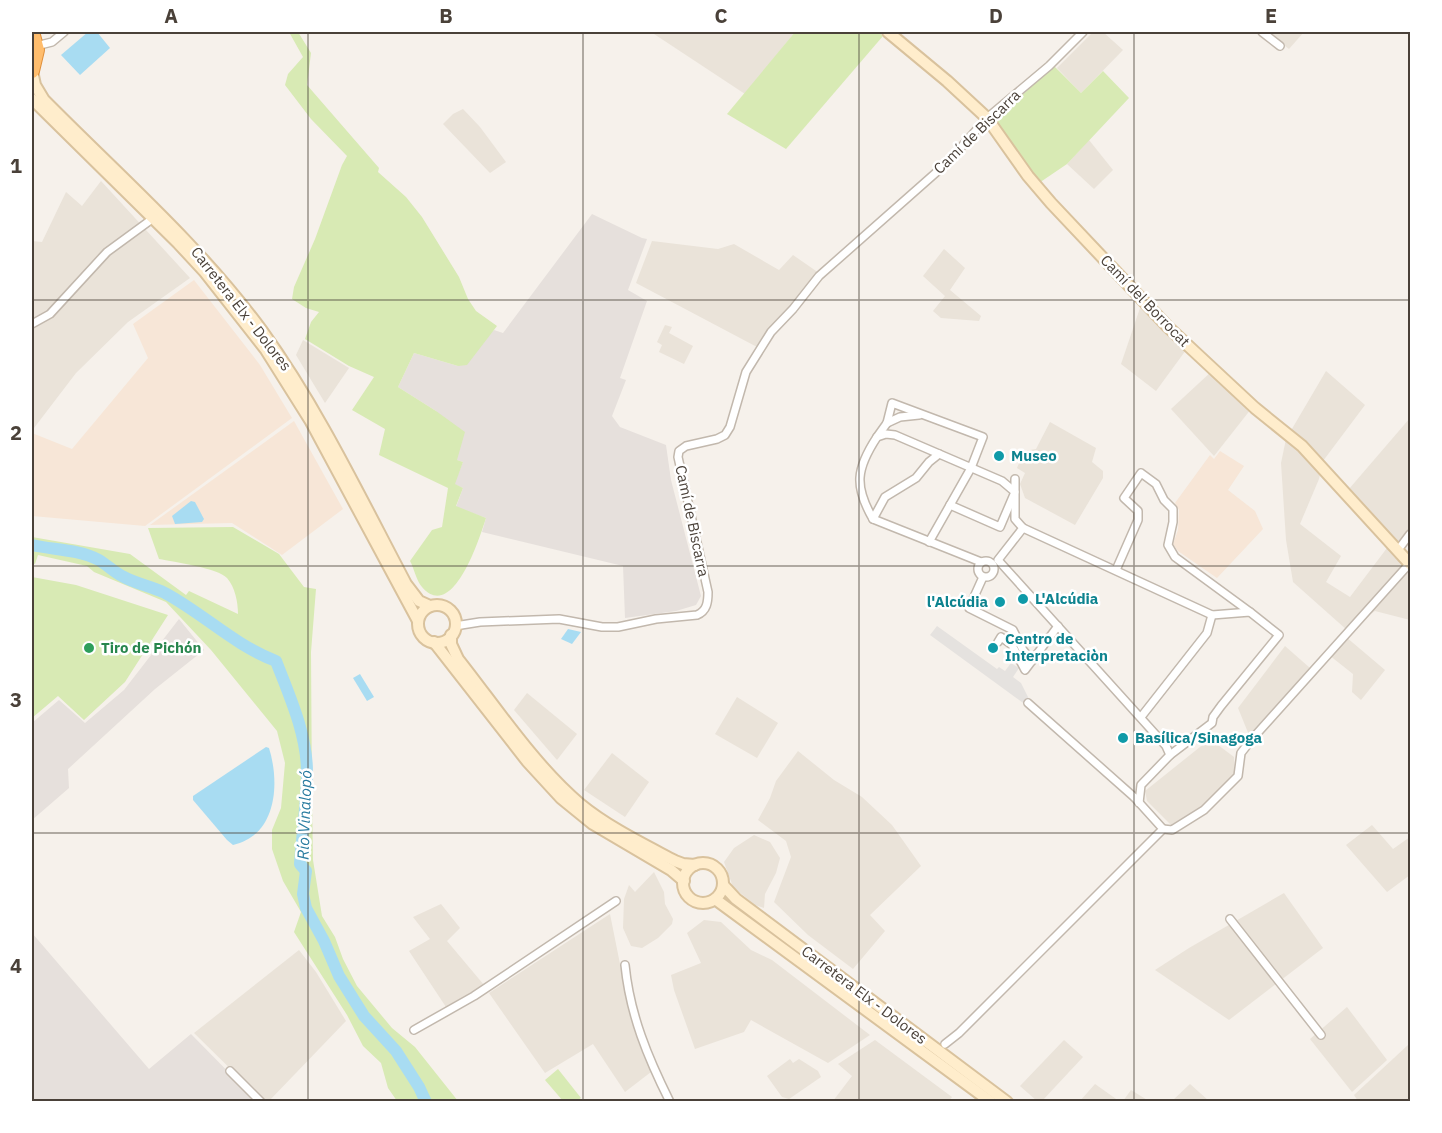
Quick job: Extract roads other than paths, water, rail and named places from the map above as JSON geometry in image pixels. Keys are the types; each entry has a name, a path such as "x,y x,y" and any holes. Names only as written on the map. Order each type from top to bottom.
{"highway":[{"path":"32,32 36,46 36,61 32,71"}],"main road":[{"name":"Camí del Borrocat","path":"888,32 987,118 1028,176 1051,203 1168,327 1255,408 1302,446 1410,563"},
{"name":"Carretera Elx - Dolores","path":"32,71 35,85 44,100 195,249 261,330 305,395 406,584 419,601 430,606"},
{"name":"Carretera Elx - Dolores","path":"33,104 178,243 204,271 266,350 295,393 418,621"},
{"path":"684,881 671,870 593,824 561,798 527,761 434,642 423,637 418,621 421,613 436,604 447,607 454,615 451,644 458,660 542,765 590,812 675,861 684,864 704,863 714,866 722,875 723,885 721,893 715,899 705,903 693,900 686,893 684,881 686,873 696,865"},
{"path":"434,642 444,641 454,631"},
{"name":"Carretera Elx - Dolores","path":"723,885 736,899 1007,1101"},
{"name":"Carretera Elx - Dolores","path":"715,899 991,1101"}],"street":[{"path":"36,46 52,42 64,32"},
{"name":"Camí de Biscarra","path":"454,631 480,622 559,619 602,627 618,627 656,619 697,615 703,612 708,604 708,592 678,457 679,451 686,446 717,439 724,435 730,427 746,372 771,332 819,276 948,162 987,118 1049,66 1083,32"},
{"path":"1262,32 1280,45"},
{"path":"32,324 50,314 107,252 148,222"},
{"path":"929,542 971,468 983,438 892,403 887,423 860,467 860,485 864,504 873,519 929,542 981,562 995,563 1058,626 1141,717 1166,746 1170,755"},
{"path":"887,423 900,417 924,415"},
{"path":"877,437 886,434 895,435 1002,482 1015,492"},
{"path":"873,519 885,497 916,478 928,462 939,454"},
{"path":"1116,570 1138,520 1138,511 1124,498 1141,473 1156,484 1164,500 1173,509 1168,545 1175,557 1280,634 1221,706 1213,717 1212,723 1170,755 1141,785 1136,799"},
{"path":"1015,479 1015,519 1023,528 1212,615 1250,612"},
{"path":"950,505 1000,527 1015,492"},
{"path":"981,562 977,572 983,577 993,574 995,563 1023,528"},
{"path":"1398,550 1410,534"},
{"path":"1028,703 1136,799 1163,829 1172,830 1204,810 1238,776 1241,753 1252,739 1410,563"},
{"path":"983,577 969,608 1013,630 1023,650 1032,661"},
{"path":"1141,717 1207,633 1212,615"},
{"path":"998,642 1001,637 1012,645 1025,670 1058,626"},
{"path":"945,1044 1059,935 1163,829"},
{"path":"414,1029 474,996 616,901"},
{"path":"1230,919 1321,1035"},
{"path":"625,965 637,1026 670,1101"},
{"path":"230,1071 261,1101"}],"water":[{"path":"88,32 97,32 110,48 80,75 61,55"},
{"path":"191,501 195,502 204,519 202,522 175,524 172,516"},
{"path":"568,629 581,632 572,644 561,639"},
{"path":"360,674 374,697 367,701 353,678"},
{"path":"266,747 269,748 274,777 272,806 259,831 248,839 233,845 193,800 193,796"}],"waterway":[{"name":"Río Vinalopó","path":"32,545 91,556 127,579 165,593 246,647 276,661 296,715 306,758 306,795 300,864 306,871 303,894 306,908 339,976 364,1016 396,1051 426,1102"}],"place":[{"name":"Museo","path":"999,456"},
{"name":"L'Alcúdia","path":"1023,599"},
{"name":"l'Alcúdia","path":"1000,602"},
{"name":"Tiro de Pichón","path":"89,648"},
{"name":"Centro de Interpretaciòn","path":"993,648"},
{"name":"Basílica/Sinagoga","path":"1123,738"}]}
